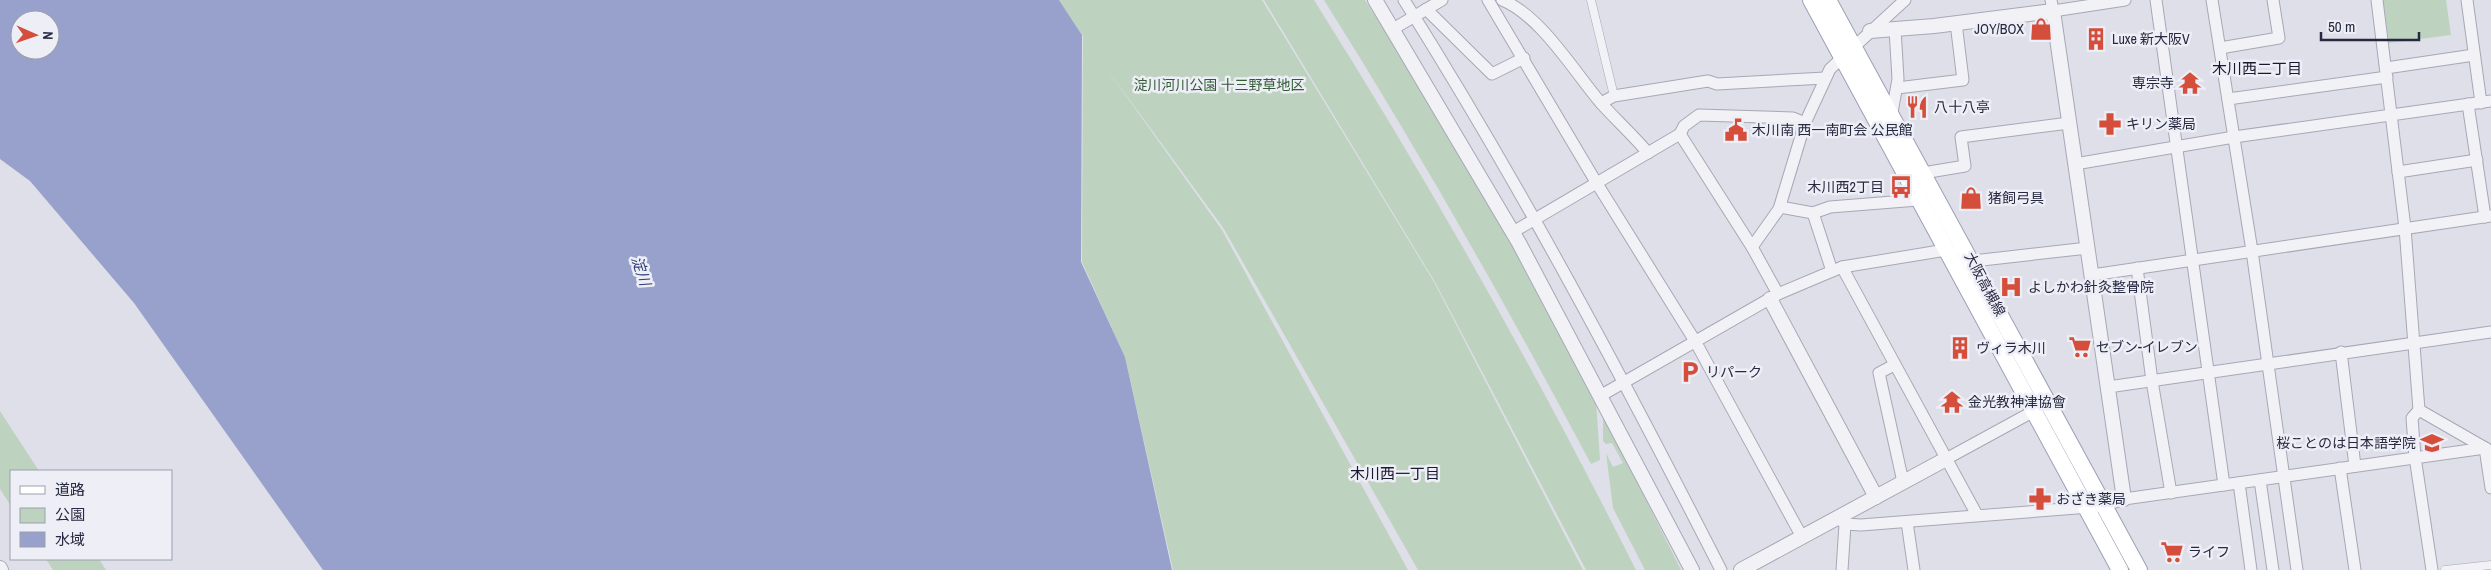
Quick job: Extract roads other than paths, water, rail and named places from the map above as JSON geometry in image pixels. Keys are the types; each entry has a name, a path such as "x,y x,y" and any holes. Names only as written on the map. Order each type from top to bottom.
{"main road":[{"name":"大阪高槻線","path":"1810,0 1892,118 1973,261 2139,570"},
{"name":"大阪高槻線","path":"1828,0 1848,53 1918,200 2120,570"}],"street":[{"path":"1374,0 1513,232 1692,570"},
{"path":"1404,0 1534,219 1625,381 1720,570"},
{"path":"1393,29 1442,0"},
{"path":"1488,0 1596,182 1695,341 1802,537"},
{"path":"1502,0 1513,5 1536,25 1601,103 1648,153"},
{"path":"1591,0 1614,96"},
{"path":"1884,18 1889,0"},
{"path":"1752,247 1780,207 1805,123 1830,69 1905,0"},
{"path":"1870,31 1956,23 2052,6 2125,0"},
{"path":"2156,0 2224,485"},
{"path":"2212,0 2269,364 2297,570"},
{"path":"2220,48 2279,38 2273,0"},
{"path":"2377,0 2405,228 2419,410 2412,418 2415,457 2432,570"},
{"path":"2075,164 2234,137 2486,102 2474,55 2467,0"},
{"path":"2052,6 2124,499"},
{"path":"1426,9 1492,74 1524,58"},
{"path":"1897,88 1963,80 1956,23"},
{"path":"1892,118 1897,88 1895,29"},
{"path":"2228,99 2386,73 2474,55"},
{"path":"1601,103 1614,96 1708,81 1717,84 1825,78"},
{"path":"2092,275 2488,217 2468,104"},
{"path":"1513,232 1680,134 1684,126 1699,115 1793,118 1805,123"},
{"path":"1923,173 1964,166 1960,137 2069,123"},
{"path":"1680,134 1752,247 1774,297 1876,497"},
{"path":"2398,172 2477,160"},
{"path":"1780,207 1813,212 1830,207 1918,200"},
{"path":"1813,212 1837,269 1894,365 1977,515"},
{"path":"1600,396 1774,297 1837,269 1946,250 1973,261 2088,248"},
{"path":"2137,268 2152,382 2171,492"},
{"path":"2108,387 2152,382 2341,352 2491,332"},
{"path":"2341,352 2355,466"},
{"path":"1894,365 1879,373 1903,482"},
{"path":"2419,410 2488,450"},
{"path":"1741,570 1802,537 1842,521 1876,497 2034,411"},
{"path":"1842,521 1907,522 2103,506 2124,499 2171,492 2415,457 2488,450"},
{"path":"2488,450 2491,488"},
{"path":"2340,468 2355,570"},
{"path":"2260,480 2273,570"},
{"path":"2239,483 2252,570"},
{"path":"1842,521 1842,570"},
{"path":"1907,522 1914,570"},
{"path":"2444,570 2491,565"}],"water":[{"name":"淀川","path":"0,0 1059,0 1082,35 1081,262 1125,357 1172,570 323,570 134,303 30,181 0,159"}],"place":[{"name":"JOY/BOX","path":"2041,29"},
{"name":"Luxe 新大阪V","path":"2096,39"},
{"name":"専宗寺","path":"2190,83"},
{"name":"八十八亭","path":"1917,107"},
{"name":"キリン薬局","path":"2110,124"},
{"name":"木川南 西一南町会 公民館","path":"1736,130"},
{"name":"木川西2丁目","path":"1901,187"},
{"name":"猪飼弓具","path":"1971,198"},
{"name":"よしかわ針灸整骨院","path":"2011,287"},
{"name":"セブン-イレブン","path":"2080,347"},
{"name":"ヴィラ木川","path":"1960,348"},
{"name":"リパーク","path":"1690,372"},
{"name":"金光教神津協會","path":"1952,402"},
{"name":"桜ことのは日本語学院","path":"2432,443"},
{"name":"おざき薬局","path":"2040,499"},
{"name":"ライフ","path":"2172,552"}],"district":[{"name":"木川西二丁目","path":"2257,69"},
{"name":"木川西一丁目","path":"1395,474"}],"park label":[{"name":"淀川河川公園 十三野草地区","path":"1219,85"}]}
